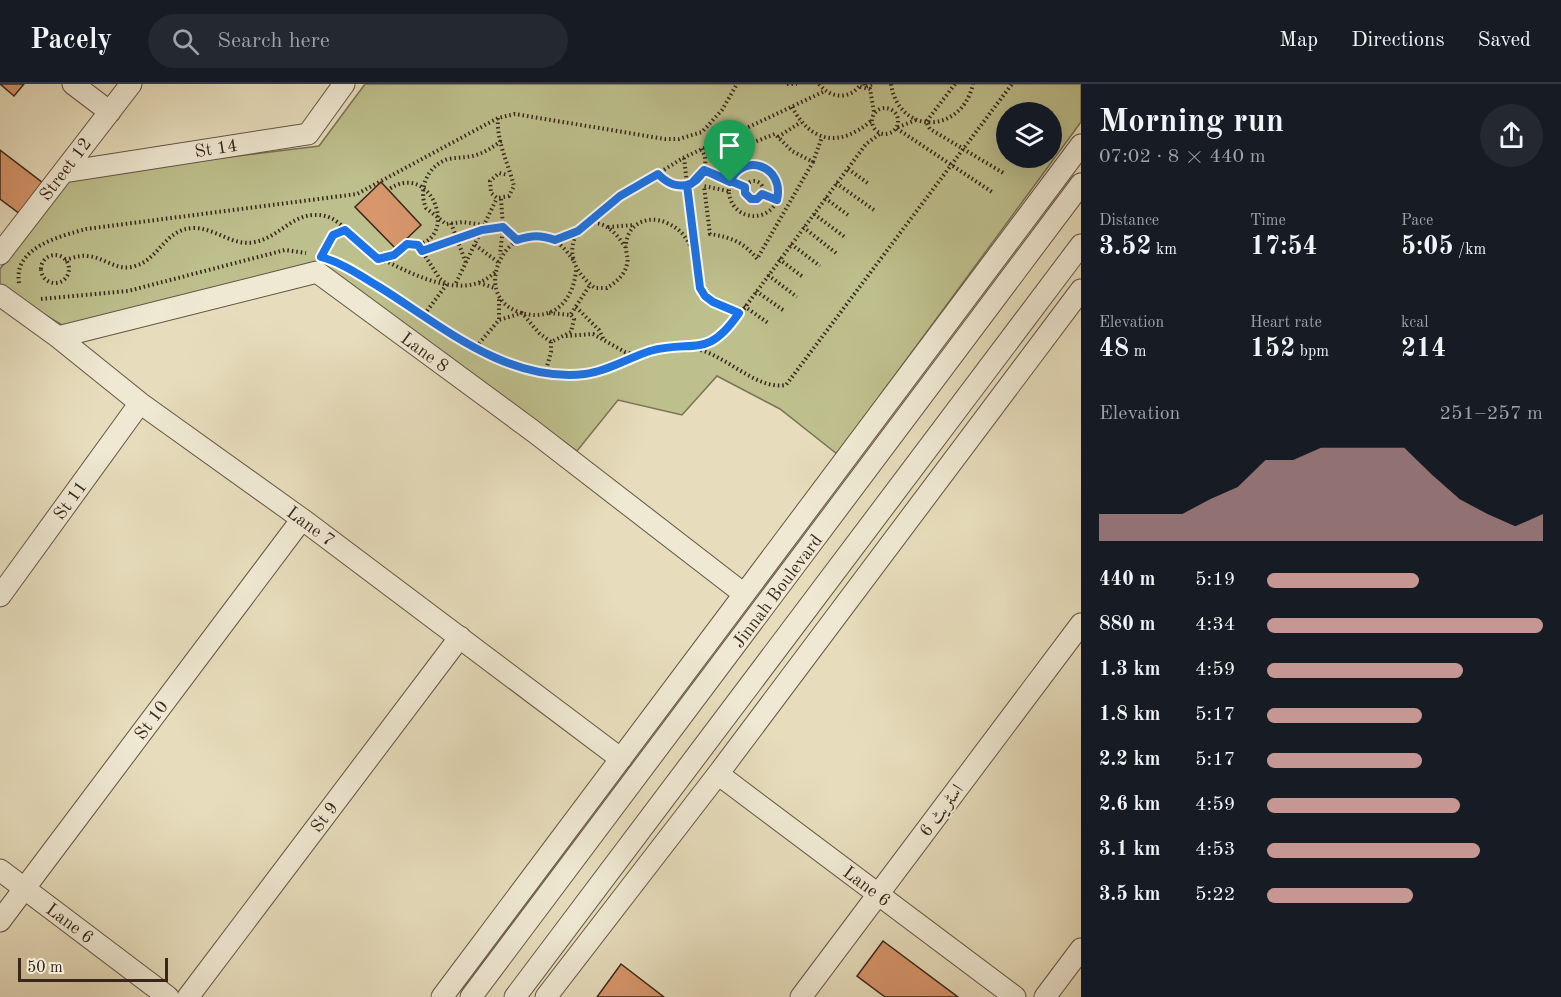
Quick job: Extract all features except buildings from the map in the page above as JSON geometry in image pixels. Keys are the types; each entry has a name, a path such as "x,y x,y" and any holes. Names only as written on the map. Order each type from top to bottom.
{"street":[{"path":"73,84 110,112"},
{"name":"Street 12","path":"0,254 131,84"},
{"name":"St 14","path":"64,172 308,134 344,84"},
{"path":"442,997 1081,145"},
{"name":"Jinnah Boulevard","path":"471,997 1081,184"},
{"name":"Jinnah Boulevard","path":"524,993 1081,245"},
{"name":"Lane 8","path":"58,337 317,272 533,431 744,594"},
{"path":"546,997 718,774 1080,293"},
{"name":"Lane 7","path":"0,295 58,337 140,403 302,519 621,759"},
{"name":"St 11","path":"0,596 140,403"},
{"name":"St 10","path":"0,921 302,519"},
{"name":"اسٹریٹ 6","path":"801,997 1081,624"},
{"name":"St 9","path":"188,997 460,637"},
{"name":"Lane 6","path":"718,774 1015,997"},
{"name":"Lane 6","path":"0,870 168,997"},
{"path":"1046,997 1081,949"}],"path":[{"path":"22,288 19,273 30,252 57,238 86,230 357,194 498,118 515,114 665,139 679,139 702,132 722,110 737,84"},
{"path":"787,84 797,84"},
{"path":"819,84 825,91 839,97 854,93 862,86 874,84"},
{"path":"891,84 899,106 916,120 926,122 940,122 952,117 970,97 973,84"},
{"path":"926,122 955,84"},
{"path":"693,348 769,384 777,387 786,385 1012,84"},
{"path":"862,86 872,93 874,112 872,121 874,129 881,134"},
{"path":"555,240 578,231 620,196 701,148 825,91"},
{"path":"894,111 899,106"},
{"path":"792,107 810,132 822,137 843,137 862,129 872,121"},
{"path":"874,112 886,107 894,111 898,119 896,128"},
{"path":"498,118 501,141 507,158 508,175 513,181 514,190 509,196 499,198 491,193 490,181 499,173 508,175"},
{"path":"343,264 504,363 545,375 587,374 669,347 693,348 704,345 726,333 866,144 881,134 890,133 916,120"},
{"path":"778,137 801,122"},
{"path":"926,122 930,129 1005,174"},
{"path":"896,128 992,192"},
{"path":"735,173 719,166 723,154 775,134 792,152 813,162"},
{"path":"728,191 704,186 710,234 737,240 749,248 757,259 813,162 822,137"},
{"path":"484,225 451,223 438,219 426,208 423,188 437,166 448,159 479,154 501,141"},
{"path":"658,174 666,182 676,186 687,185 697,180 704,170 706,161 701,148"},
{"path":"684,158 697,280 705,296 739,313"},
{"path":"752,165 768,170 778,183 777,200 767,212 751,216 736,209 728,191 735,173 752,165"},
{"path":"848,169 869,184"},
{"path":"704,170 745,187"},
{"path":"752,181 758,182 762,187 762,194 757,199 751,199 745,193 745,187 752,181"},
{"path":"836,183 874,210"},
{"path":"378,259 394,255 403,245 418,245 434,232 438,219 436,202 423,188 402,184 388,190"},
{"path":"762,194 777,200"},
{"path":"456,284 499,198"},
{"path":"499,198 503,227 495,288 499,297 499,320"},
{"path":"825,198 848,216"},
{"path":"814,214 846,238"},
{"path":"65,260 68,268 66,277 59,282 46,280 42,273 45,260 52,256 65,260 86,256 118,267 134,267 151,258 169,236 176,232 194,228 213,231 237,242 255,242 271,236 290,222 306,216 323,215 333,218 378,259 416,277 447,284 479,283 488,280 496,272"},
{"path":"608,227 634,225 654,219 676,227 686,237 696,262"},
{"path":"583,226 597,222 608,227 625,249"},
{"path":"451,223 466,263"},
{"path":"576,270 590,285 602,290 618,281 627,264 625,249 627,237 634,225"},
{"path":"422,251 482,230 503,227"},
{"path":"503,227 517,240"},
{"path":"803,227 836,253"},
{"path":"321,257 333,235 345,230"},
{"path":"573,260 578,231"},
{"path":"499,261 507,248 517,240 530,235 555,240 566,248 576,270 575,285 569,297 560,307 548,313"},
{"path":"475,244 499,261"},
{"path":"791,244 820,266"},
{"path":"418,245 440,279 447,284"},
{"path":"34,298 44,300 128,291 285,250 329,259"},
{"path":"779,259 803,277"},
{"path":"768,274 797,297"},
{"path":"479,283 495,288"},
{"path":"424,315 447,284"},
{"path":"565,336 574,325 571,315 590,285"},
{"path":"756,291 783,310"},
{"path":"499,297 522,313 539,333 551,342"},
{"path":"744,306 768,323"},
{"path":"576,307 599,330 604,340"},
{"path":"476,347 499,320 522,313 571,315"},
{"path":"551,342 565,336 593,334 625,352 638,356"},
{"path":"545,375 551,342"}],"green space":[{"path":"365,84 1081,84 1081,122 1062,148 1062,102 996,102 996,168 1047,168 837,454 780,409 717,376 682,415 618,400 577,451 323,273 62,325 0,288 0,269 72,176 319,146"}],"route":[{"path":"730,182 704,170 691,184 676,186 666,182 658,174 620,196 578,231 555,240 530,235 517,240 503,227 482,230 422,251 418,245 403,245 394,255 378,259 345,230 333,235 321,257 337,261 497,360 545,375 587,374 606,369 647,352 669,347 698,347 726,333 739,313 713,302 700,288 697,280 687,185 691,184 697,180 704,170 730,182 745,187 745,193 751,199 757,199 762,194 777,200 779,191 774,176 761,166 744,167 735,173 730,182"}]}
